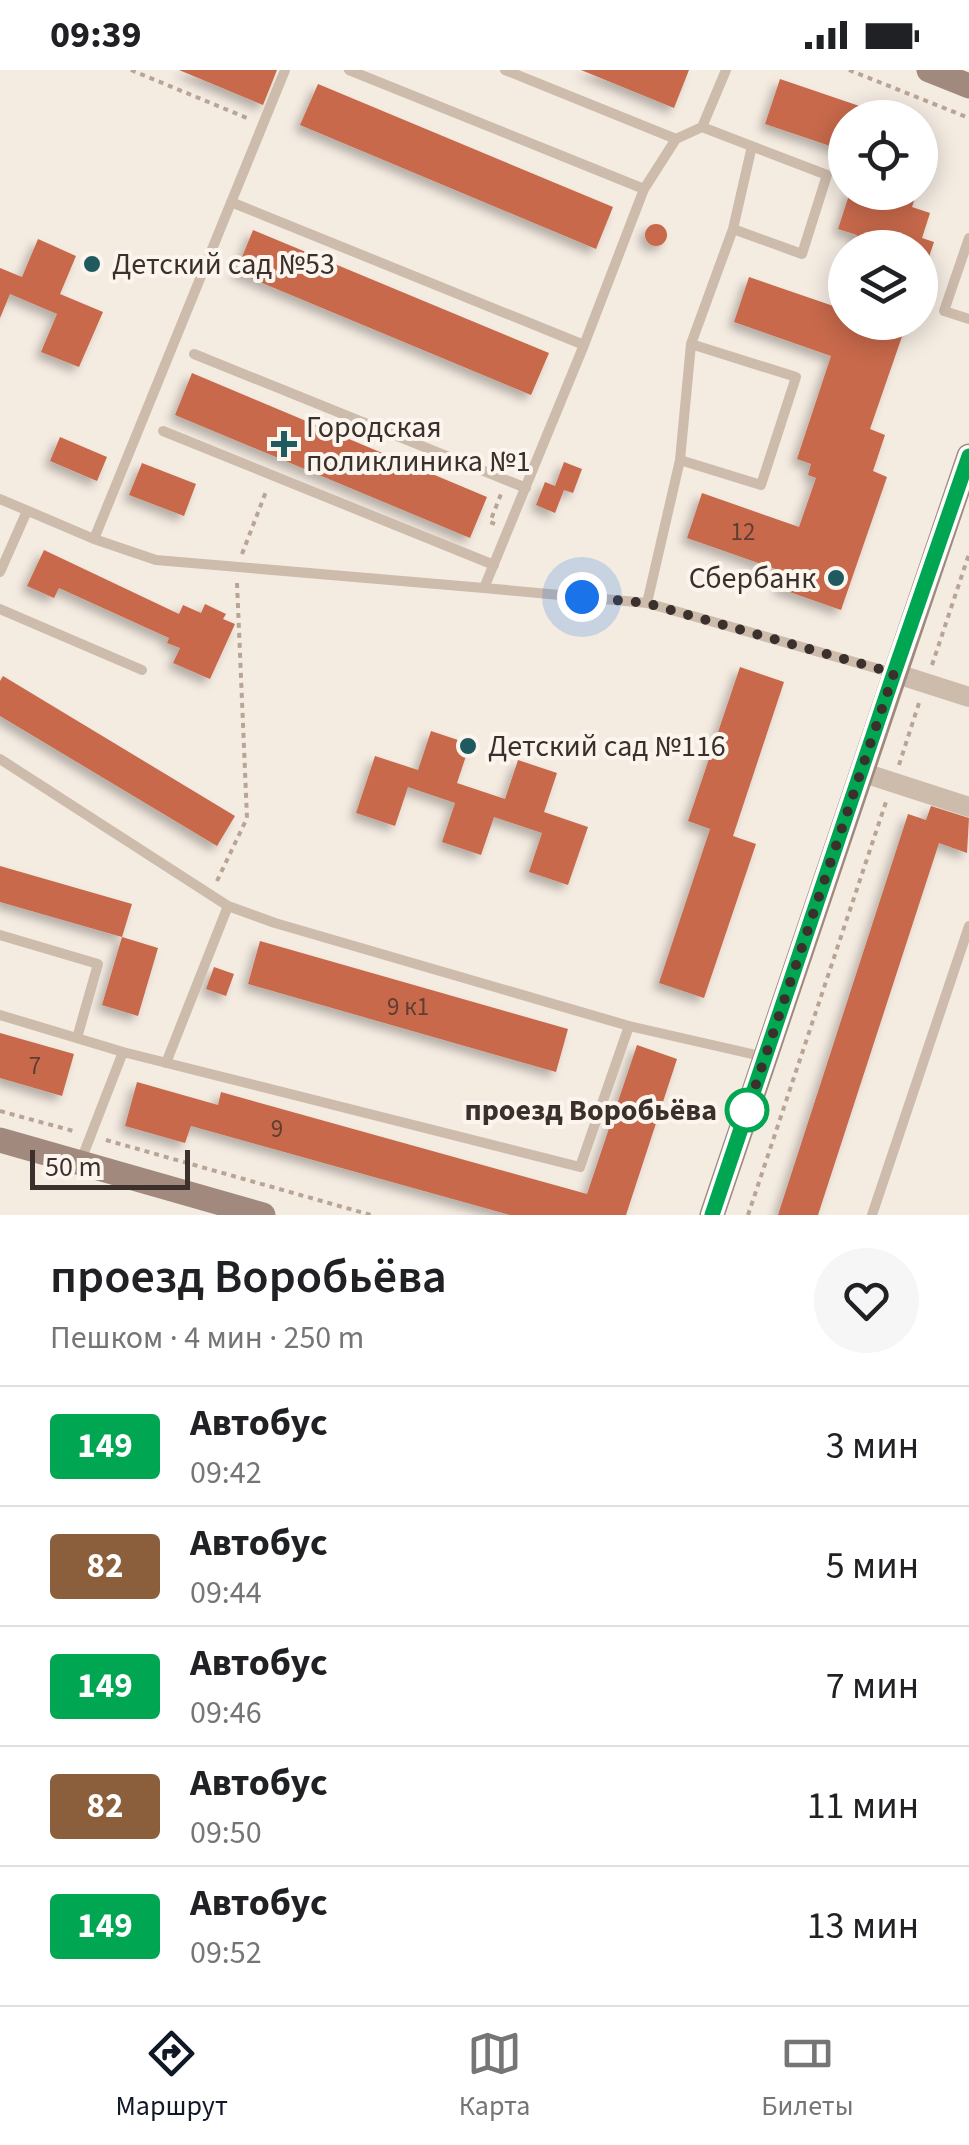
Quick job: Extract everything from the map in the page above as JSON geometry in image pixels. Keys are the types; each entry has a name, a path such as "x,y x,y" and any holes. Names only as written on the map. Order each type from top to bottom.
{"main road":[{"path":"929,70 969,86"},
{"path":"712,1215 969,456"},
{"path":"0,1140 263,1215"}],"street":[{"path":"894,673 969,697"},
{"path":"861,772 969,807"}],"lane":[{"path":"94,539 286,70"},
{"path":"350,70 644,190"},
{"path":"504,70 676,140"},
{"path":"484,588 644,190 676,140 702,127 726,70"},
{"path":"702,127 827,174 802,254 733,228"},
{"path":"646,603 680,460 691,344 733,228 752,146"},
{"path":"232,202 584,345"},
{"path":"969,238 944,311 969,319"},
{"path":"680,460 761,485 796,377 691,344"},
{"path":"194,354 526,488"},
{"path":"163,431 494,565"},
{"path":"0,500 156,560 646,603 894,673"},
{"path":"0,572 27,511"},
{"path":"0,609 142,670"},
{"path":"0,760 228,906 630,1026 765,1057"},
{"path":"166,1063 228,906"},
{"path":"872,1215 969,926"},
{"path":"0,935 98,964 77,1038"},
{"path":"0,1015 123,1052 580,1167 630,1026"},
{"path":"80,1163 123,1052"}],"path":[{"path":"131,70 263,124"},
{"path":"849,70 969,118"},
{"path":"210,895 247,818 237,567 272,475"},
{"path":"748,1215 969,554"},
{"path":"0,1111 371,1215"}],"building":[{"path":"179,70 277,70 263,105"},
{"path":"581,70 689,70 674,108"},
{"path":"780,79 842,100 828,100 828,145 765,124"},
{"path":"318,84 613,207 596,249 300,125"},
{"path":"844,210 930,213 925,230 838,229"},
{"path":"656,224 664,227 664,243 656,246 648,243 645,235 648,227"},
{"path":"253,230 549,353 531,395 236,272"},
{"path":"38,239 76,256 60,294 103,312 79,367 41,352 57,314 10,294 0,318 0,268 22,277"},
{"path":"749,277 828,304 828,340 901,340 870,429 885,435 873,471 887,477 841,610 778,588 784,572 687,538 702,493 799,527 816,478 808,475 811,464 797,459 831,356 734,322"},
{"path":"192,373 487,497 470,538 175,415"},
{"path":"60,437 107,457 97,481 50,461"},
{"path":"564,462 582,469 573,493 564,490 555,513 536,505 545,482 555,486"},
{"path":"142,463 196,484 184,516 129,495"},
{"path":"44,550 179,614 183,605 201,613 205,604 226,614 223,619 235,624 210,679 173,663 180,648 167,643 169,638 59,588 54,598 27,586"},
{"path":"740,667 784,682 733,836 756,844 704,998 659,983 710,829 688,821"},
{"path":"3,676 235,816 217,846 0,716"},
{"path":"431,731 470,744 457,783 505,799 518,760 557,773 544,812 588,827 568,885 529,872 542,833 494,817 481,855 442,842 455,803 408,787 395,826 356,813 375,756 418,770"},
{"path":"931,806 969,818 967,853 939,843 818,1215 778,1215 908,814 926,820"},
{"path":"0,866 132,904 122,937 0,902"},
{"path":"122,937 158,948 138,1016 102,1005"},
{"path":"260,941 568,1029 556,1072 248,984"},
{"path":"214,967 234,974 226,996 206,989"},
{"path":"0,1033 74,1054 62,1096 0,1078"},
{"path":"637,1045 677,1059 626,1215 510,1215 191,1126 185,1143 125,1126 137,1082 218,1105 221,1092 587,1194"}],"bus line":[{"name":"149","path":"712,1215 969,456"}],"place":[{"name":"Детский сад №53","path":"92,264"},
{"name":"Городская поликлиника №1","path":"284,444"},
{"name":"Сбербанк","path":"836,578"},
{"name":"Детский сад №116","path":"468,746"},
{"name":"проезд Воробьёва","path":"747,1110"}],"route":[{"path":"582,597 646,603 894,673 744,1120 747,1110"}]}
